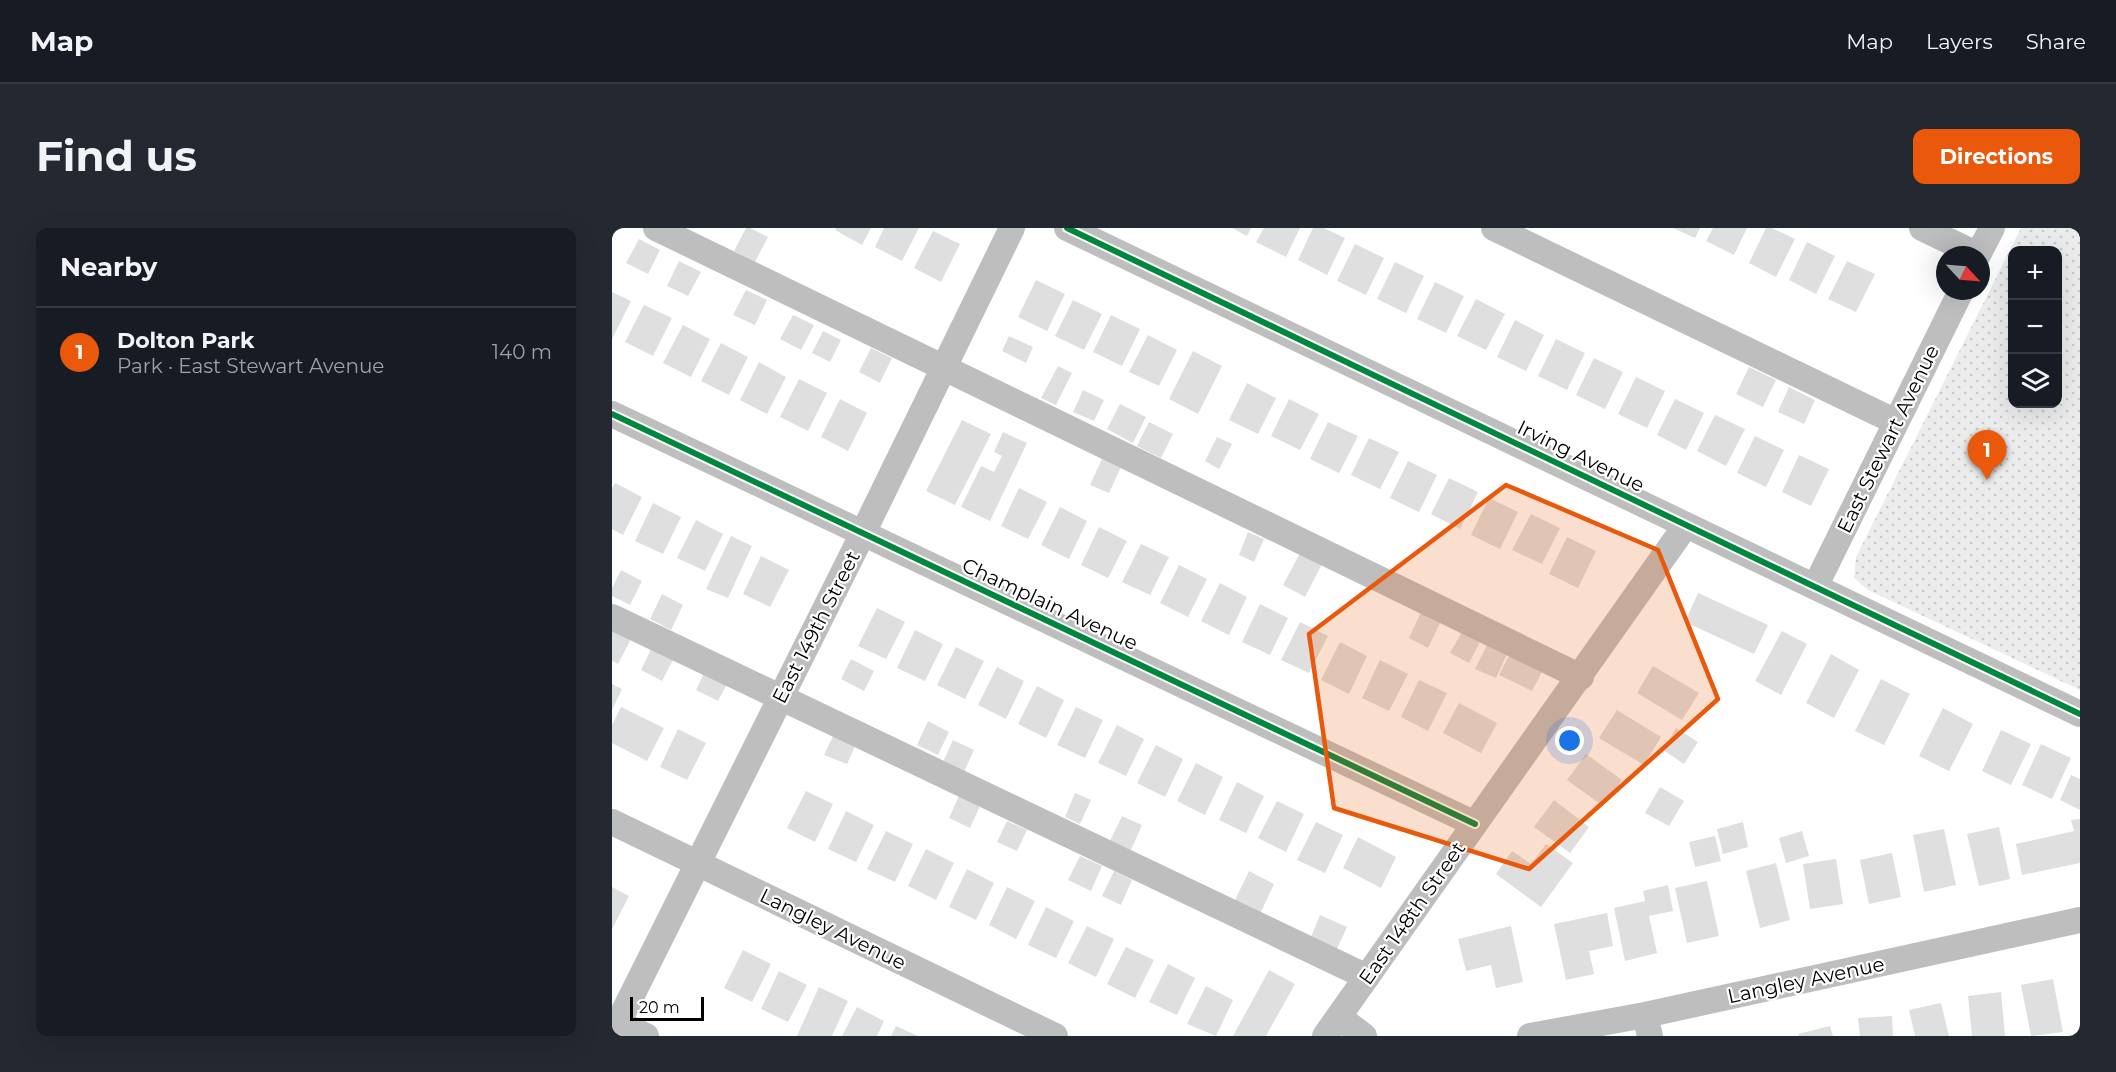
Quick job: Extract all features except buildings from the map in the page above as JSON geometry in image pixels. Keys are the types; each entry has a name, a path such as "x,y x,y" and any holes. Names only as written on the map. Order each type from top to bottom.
{"street":[{"path":"656,228 1581,677"},
{"name":"East 149th Street","path":"614,1026 863,533 1012,228"},
{"name":"Irving Avenue","path":"1067,228 2080,714"},
{"path":"1494,228 1896,422"},
{"path":"1922,228 1959,246"},
{"path":"1983,246 1992,228"},
{"name":"East Stewart Avenue","path":"1815,587 1957,300"},
{"name":"Champlain Avenue","path":"612,414 1475,824"},
{"name":"East 148th Street","path":"1332,1026 1581,677 1686,525"},
{"path":"612,617 1367,976"},
{"name":"Langley Avenue","path":"612,822 1055,1036"},
{"name":"Langley Avenue","path":"1530,1036 1648,1025 2080,920"},
{"path":"614,1026 646,1036"},
{"path":"1332,1026 1364,1036"}],"highlighted area":[{"path":"1506,485 1658,550 1718,699 1529,869 1334,808 1309,634"}],"shaded area":[{"path":"2021,228 2080,228 2080,690 1868,590 1854,578 1856,557 1985,300 1990,300 1990,290 2008,254 2008,408 2062,408 2062,246 2012,246"}],"cycle path":[{"path":"1067,228 2080,714"},
{"path":"612,414 1475,824"}],"place":[{"name":"Dolton Park","path":"1987,480"}]}
